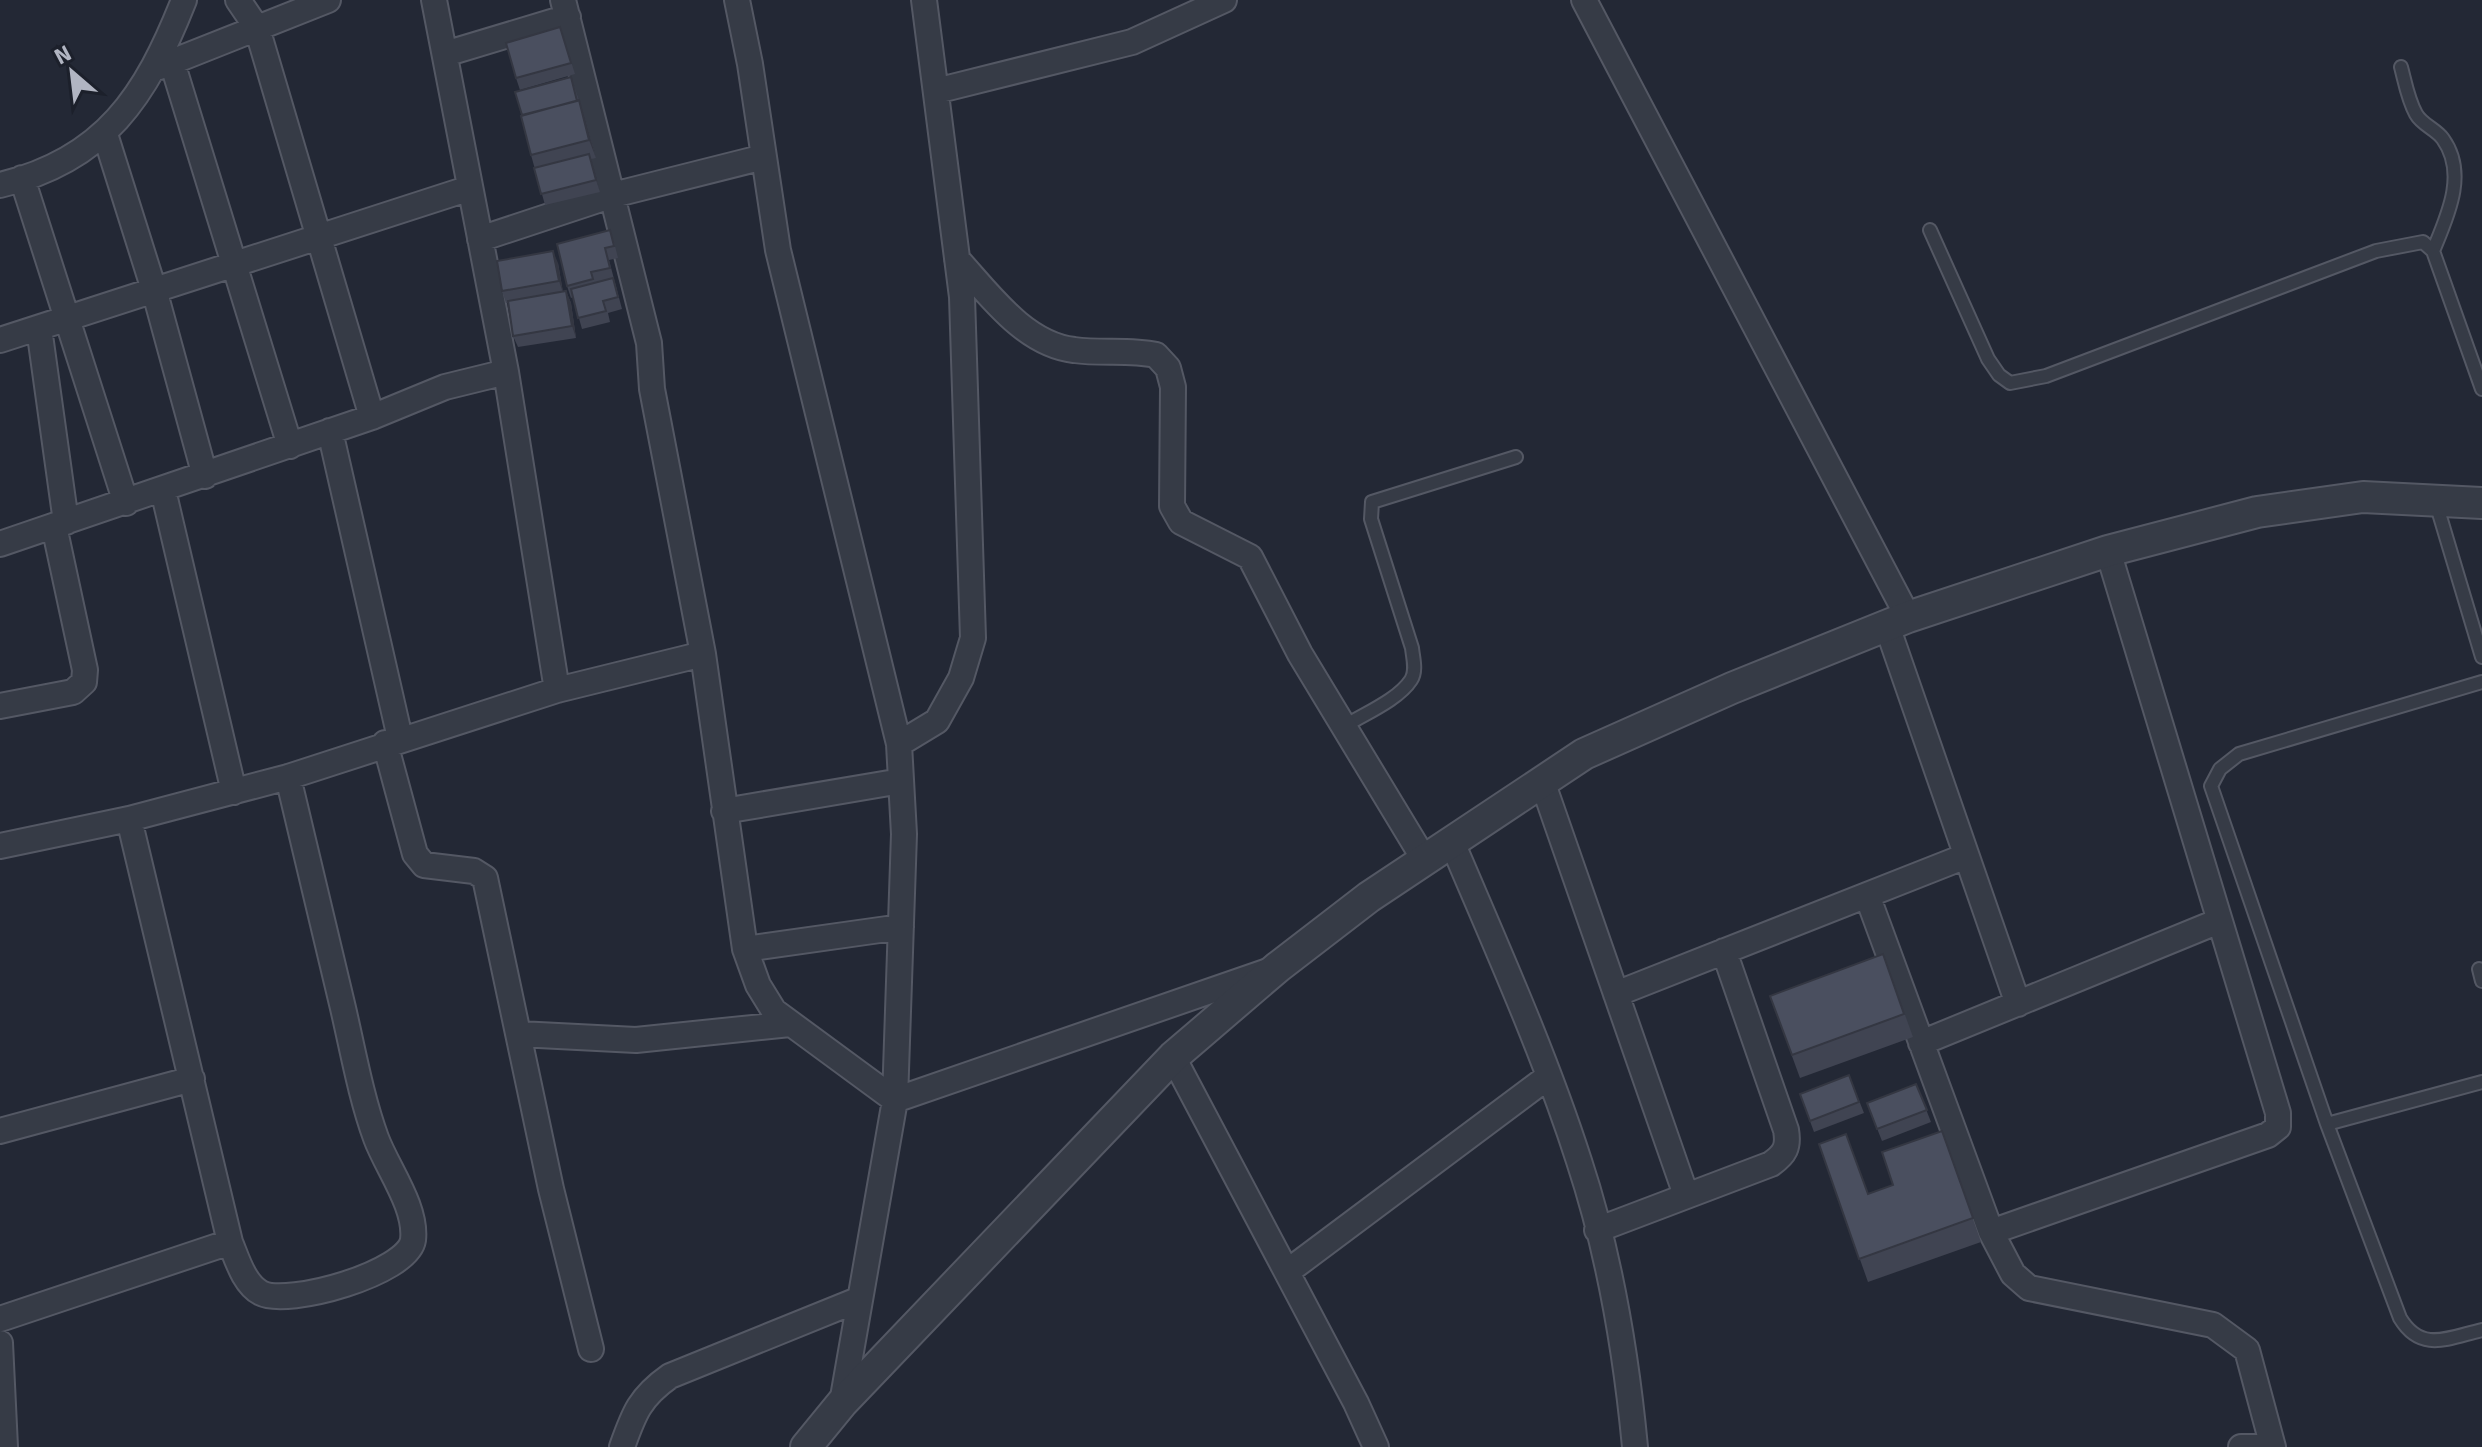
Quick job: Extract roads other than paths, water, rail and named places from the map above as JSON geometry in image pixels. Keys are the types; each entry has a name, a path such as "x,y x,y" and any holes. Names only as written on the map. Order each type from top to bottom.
{"street":[{"path":"126,503 68,320 11,182 49,170 89,149 118,121 162,66 184,0"},
{"path":"238,0 257,28 372,417"},
{"path":"162,66 328,0"},
{"path":"434,0 506,372 557,690"},
{"path":"737,0 778,250 899,744 901,927 895,1100 842,1403"},
{"path":"899,744 937,721 961,678 973,638 962,297 924,0"},
{"path":"936,91 1132,42 1224,0"},
{"path":"1584,0 1897,622 1966,856 2018,1004"},
{"path":"445,54 565,9 645,322 652,389 703,654 745,949 758,985 774,1011 895,1100"},
{"path":"162,66 237,266 290,446"},
{"path":"105,134 155,293 205,476"},
{"path":"480,239 613,195 764,157"},
{"path":"0,340 155,293 470,188"},
{"path":"957,259 1007,314 1047,342 1071,350 1156,355 1168,368 1173,387 1172,506 1181,522 1250,557 1300,654 1424,859"},
{"path":"0,706 73,692 84,682 85,670 60,524 39,328"},
{"path":"0,544 205,476 372,417 445,387 506,372"},
{"path":"330,431 415,854 424,865 474,871 485,878 551,1189 591,1349"},
{"path":"163,490 234,792"},
{"path":"806,1447 842,1403 1173,1057 1278,967 1424,859 1584,754 1897,622 2108,551 2257,512 2363,497 2482,503"},
{"path":"1991,1232 2268,1135 2278,1127 2278,1113 2108,551"},
{"path":"0,846 129,819 234,792 557,690 703,654"},
{"path":"129,819 230,1242 248,1281 260,1292 279,1299 299,1297 382,1270 406,1256 413,1241 411,1219 380,1149 365,1100 288,777"},
{"path":"724,811 901,781"},
{"path":"1542,781 1686,1195"},
{"path":"1451,840 1549,1076 1580,1165 1597,1230 1629,1393 1635,1447"},
{"path":"1616,994 1966,856"},
{"path":"1867,895 1991,1232 2013,1274 2029,1288 2213,1325 2232,1336 2247,1350 2273,1447 2241,1447"},
{"path":"1921,1043 2219,921"},
{"path":"745,949 901,927"},
{"path":"1597,1230 1771,1164 1784,1155 1788,1143 1724,951"},
{"path":"895,1100 1278,967"},
{"path":"519,1034 636,1040 790,1024"},
{"path":"1173,1057 1376,1447"},
{"path":"1287,1272 1549,1076"},
{"path":"0,1131 192,1079"},
{"path":"0,1319 230,1242"},
{"path":"622,1447 647,1392 670,1376 860,1299"},
{"path":"0,1343 5,1447"}],"lane":[{"path":"2401,67 2418,119 2442,138 2454,167 2451,206 2433,251"},
{"path":"1930,230 1988,359 1999,375 2010,383 2025,383 2046,376 2376,251 2423,242 2433,251 2482,389"},
{"path":"1345,726 1403,688 1412,679 1414,666 1412,648 1371,519 1372,502 1516,457"},
{"path":"2435,500 2482,657"},
{"path":"2482,682 2239,754 2220,769 2211,786 2327,1124 2400,1318 2409,1333 2424,1340 2440,1340 2482,1330"},
{"path":"2327,1124 2482,1082"}]}
